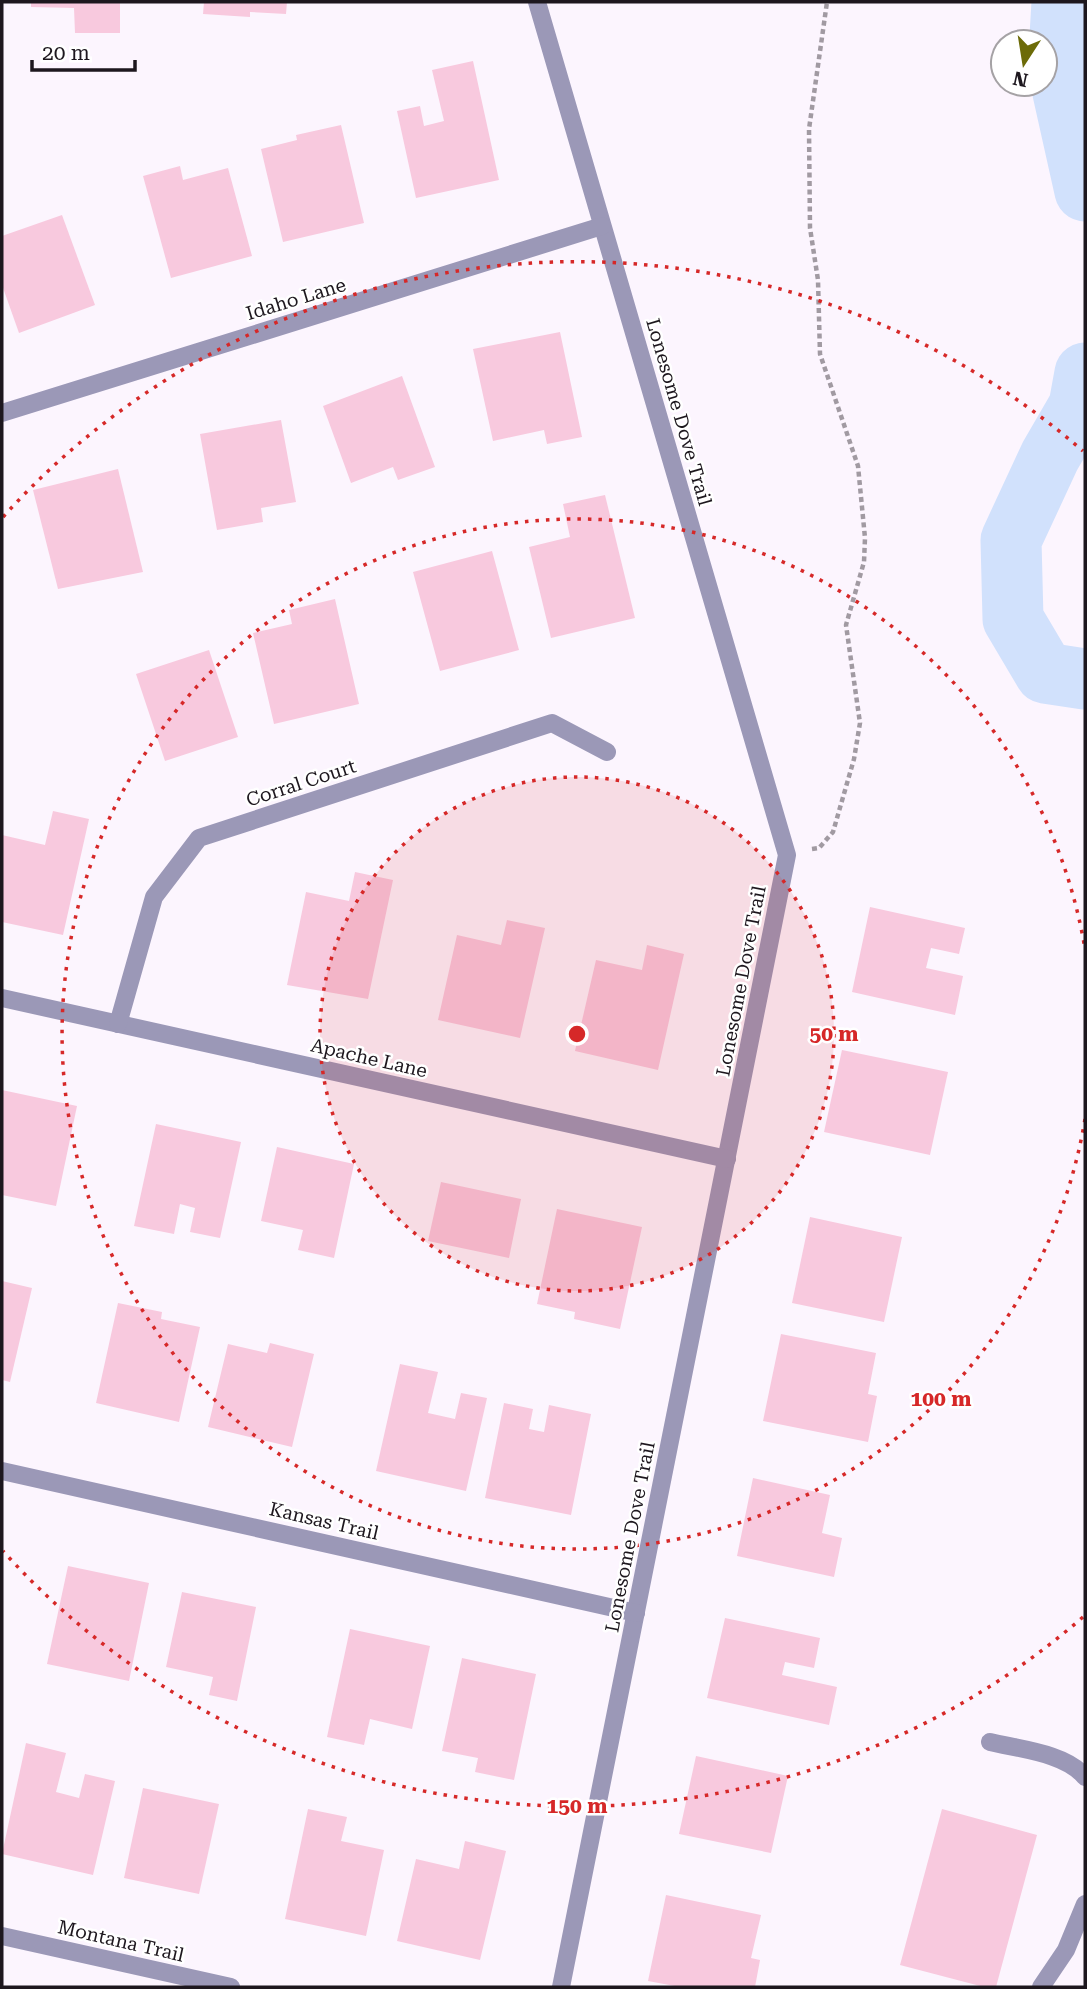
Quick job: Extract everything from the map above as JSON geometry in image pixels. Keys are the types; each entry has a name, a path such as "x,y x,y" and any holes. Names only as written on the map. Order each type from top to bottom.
{"street":[{"name":"Lonesome Dove Trail","path":"537,2 787,855 561,1987"},
{"name":"Idaho Lane","path":"2,413 602,226"},
{"name":"Corral Court","path":"118,1024 154,897 199,838 551,723 607,752"},
{"name":"Apache Lane","path":"2,998 727,1159"},
{"name":"Kansas Trail","path":"2,1471 636,1613"},
{"path":"990,1742 1077,1767 1085,1777"},
{"path":"1041,1987 1066,1950 1085,1904"},
{"name":"Montana Trail","path":"2,1936 232,1987"}],"path":[{"path":"787,855 819,848 833,832 855,759 860,723 846,625 864,562 864,505 858,466 820,354 818,280 808,189 811,117 827,2"}],"building":[{"path":"31,2 120,2 120,33 75,33 74,8 31,7"},
{"path":"204,2 287,2 286,14 250,12 250,17 203,14"},
{"path":"473,61 499,180 416,198 397,111 420,106 424,126 444,121 432,70"},
{"path":"341,125 364,223 283,242 261,149 297,140 296,135"},
{"path":"180,166 183,180 228,168 252,256 171,278 143,176"},
{"path":"62,215 95,305 19,333 2,285 2,236"},
{"path":"560,332 582,437 547,444 544,430 493,441 473,349"},
{"path":"402,376 435,467 398,480 393,467 351,483 323,406"},
{"path":"281,420 296,502 261,508 263,522 217,530 200,434"},
{"path":"118,469 143,572 58,589 33,490"},
{"path":"605,495 635,618 551,638 529,547 570,537 563,504"},
{"path":"492,551 519,650 440,671 413,572"},
{"path":"335,599 359,704 274,724 253,633 292,624 289,610"},
{"path":"209,650 238,737 165,761 136,674"},
{"path":"53,811 89,819 63,935 2,922 2,835 45,845"},
{"path":"355,872 393,880 368,999 287,985 306,892 349,901"},
{"path":"870,907 965,928 959,954 931,948 926,968 963,976 955,1015 852,992"},
{"path":"507,920 545,928 520,1038 438,1020 457,935 501,945"},
{"path":"647,945 684,954 658,1070 575,1051 596,960 642,970"},
{"path":"842,1050 948,1072 930,1155 824,1132"},
{"path":"2,1090 77,1106 56,1206 2,1195"},
{"path":"156,1124 241,1142 220,1238 190,1232 195,1208 180,1204 174,1234 134,1226"},
{"path":"277,1147 354,1164 334,1258 298,1250 303,1230 261,1221"},
{"path":"441,1182 521,1199 509,1258 428,1241"},
{"path":"557,1209 642,1227 620,1329 574,1319 575,1312 537,1304"},
{"path":"810,1217 902,1237 884,1322 792,1303"},
{"path":"2,1281 32,1288 10,1382 2,1380"},
{"path":"118,1303 162,1312 161,1319 200,1327 179,1422 96,1403"},
{"path":"781,1334 876,1353 868,1394 877,1396 868,1442 763,1421"},
{"path":"270,1343 314,1354 292,1447 208,1427 228,1344 267,1353"},
{"path":"400,1364 438,1372 428,1413 455,1419 461,1393 487,1398 466,1491 376,1471"},
{"path":"504,1403 533,1409 529,1429 544,1432 549,1405 591,1414 571,1515 485,1498"},
{"path":"753,1478 830,1495 822,1533 842,1538 834,1577 737,1556"},
{"path":"68,1566 149,1583 129,1681 47,1664"},
{"path":"182,1592 256,1607 237,1701 209,1695 213,1677 166,1667"},
{"path":"725,1618 820,1638 814,1668 785,1662 782,1675 837,1687 829,1725 707,1698"},
{"path":"350,1629 430,1646 412,1729 370,1719 364,1745 327,1737"},
{"path":"462,1658 536,1674 514,1780 475,1772 478,1758 442,1751"},
{"path":"26,1743 66,1753 56,1792 79,1798 85,1774 115,1781 93,1875 2,1854"},
{"path":"696,1756 788,1776 771,1853 679,1834"},
{"path":"143,1788 219,1804 199,1894 124,1878"},
{"path":"308,1809 347,1817 341,1841 384,1850 366,1936 285,1919"},
{"path":"942,1809 1037,1835 996,1987 984,1987 900,1965"},
{"path":"465,1841 506,1851 480,1960 397,1941 416,1859 459,1869"},
{"path":"666,1895 761,1915 751,1958 760,1960 755,1987 680,1987 648,1981"}],"waterway":[{"path":"1062,2 1058,70 1085,191"},
{"path":"1085,373 1079,406 1050,456 1011,540 1013,619 1045,673 1085,679"}]}
